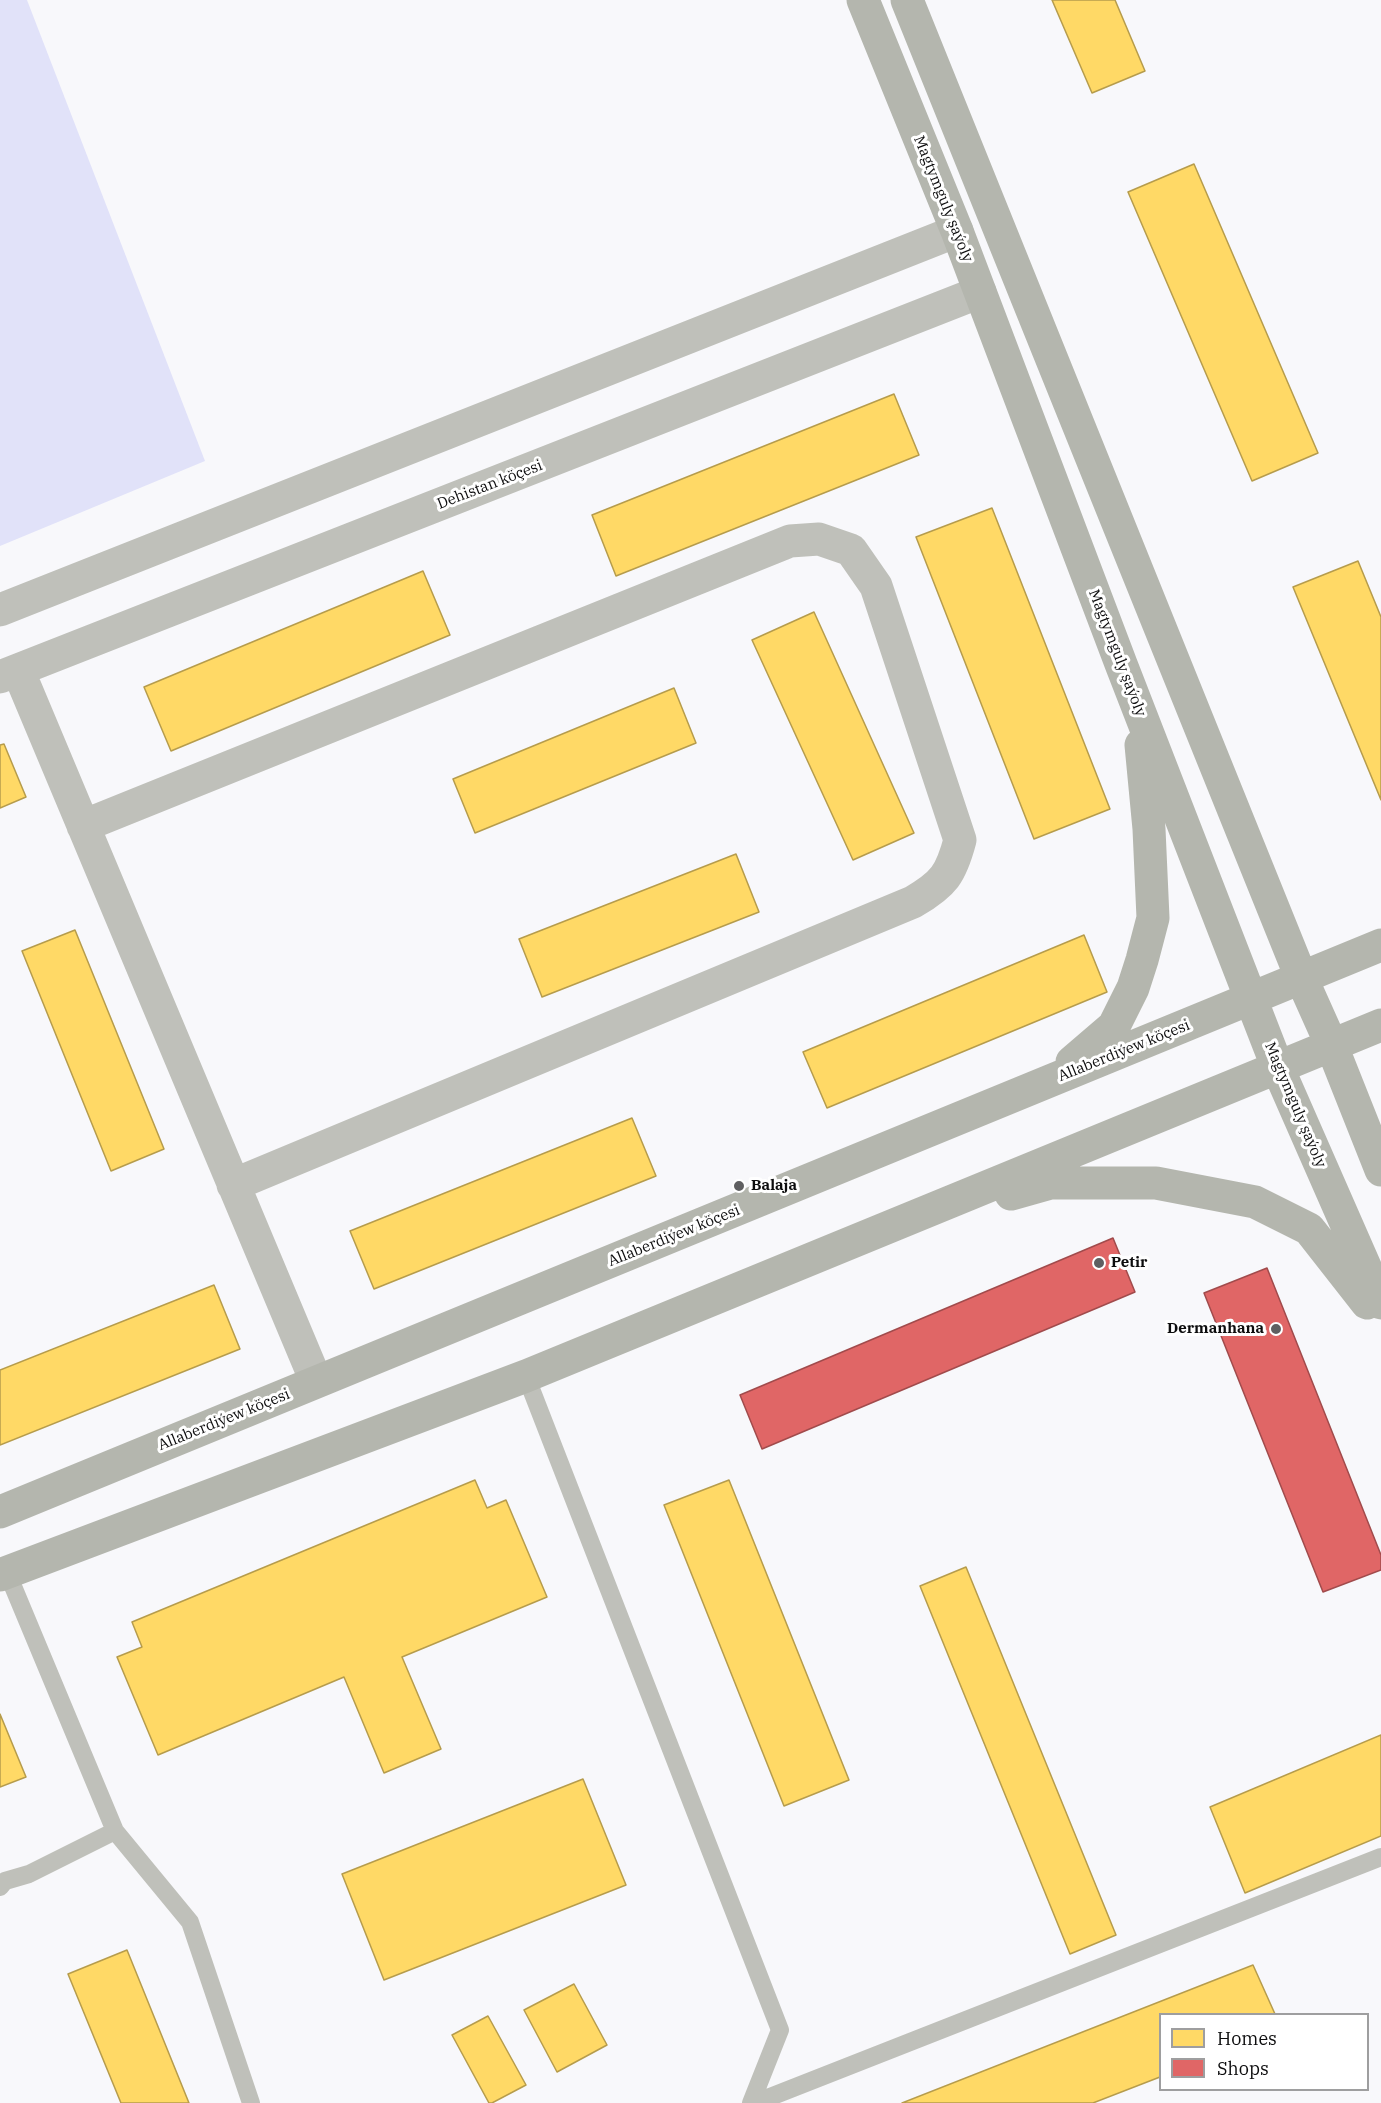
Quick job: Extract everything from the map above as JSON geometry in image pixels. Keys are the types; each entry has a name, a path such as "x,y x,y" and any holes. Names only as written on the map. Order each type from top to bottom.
{"street":[{"name":"Magtymguly şaýoly","path":"863,0 957,231 1121,664 1277,1066 1381,1303"},
{"path":"907,0 1381,1170"},
{"path":"0,610 957,231"},
{"name":"Dehistan köçesi","path":"9,674 980,292"},
{"path":"83,826 790,541 819,539 851,550 876,586 960,840 953,865 935,889 902,906 234,1185"},
{"path":"1047,1082 1094,1046 1114,1026 1133,988 1153,918 1149,830 1139,732 1121,664"},
{"path":"9,674 83,826 316,1382"},
{"name":"Allaberdiýew köçesi","path":"0,1512 1381,945"},
{"path":"4,1573 526,1376 1381,1024"},
{"path":"888,1227 1050,1183 1156,1183 1196,1190 1255,1202 1309,1229 1381,1323"}],"lane":[{"path":"526,1376 780,2030 753,2103"},
{"path":"4,1573 115,1831 190,1922 251,2103"},
{"path":"0,1887 4,1881 29,1874 115,1831"},
{"path":"753,2103 1381,1857"}],"shaded area":[{"path":"0,0 27,0 205,461 0,546"}],"building: Homes":[{"path":"1052,0 1115,0 1145,71 1092,93"},
{"path":"1194,164 1318,453 1252,481 1128,192"},
{"path":"894,394 919,455 616,576 592,515"},
{"path":"992,508 1110,809 1034,839 916,537"},
{"path":"1358,561 1381,617 1381,800 1293,587"},
{"path":"423,571 450,635 171,751 144,687"},
{"path":"814,612 914,833 853,860 752,640"},
{"path":"674,688 696,743 475,833 453,779"},
{"path":"4,744 26,797 0,808 0,745"},
{"path":"736,854 759,912 542,997 519,939"},
{"path":"75,930 164,1149 111,1171 22,951"},
{"path":"1084,935 1107,992 827,1108 803,1052"},
{"path":"632,1118 656,1176 374,1289 350,1231"},
{"path":"214,1285 240,1349 0,1445 0,1370"},
{"path":"475,1480 487,1508 506,1500 547,1597 402,1657 441,1749 384,1773 344,1677 158,1755 117,1657 142,1647 132,1622"},
{"path":"729,1480 849,1780 784,1806 664,1505"},
{"path":"966,1567 1116,1935 1070,1954 920,1586"},
{"path":"0,1714 26,1777 0,1787"},
{"path":"1381,1735 1381,1836 1245,1893 1210,1807"},
{"path":"583,1779 626,1885 384,1980 342,1874"},
{"path":"127,1950 189,2103 121,2103 68,1974"},
{"path":"1253,1965 1275,2013 1159,2013 1159,2077 1093,2103 902,2103"},
{"path":"574,1984 607,2045 557,2072 524,2010"},
{"path":"488,2016 526,2085 492,2103 489,2103 452,2035"}],"building: Shops":[{"path":"1113,1238 1135,1292 762,1449 740,1395"},
{"path":"1267,1268 1381,1555 1381,1570 1323,1592 1204,1293"}],"place":[{"name":"Balaja","path":"739,1186"},
{"name":"Petir","path":"1099,1263"},
{"name":"Dermanhana","path":"1276,1329"}]}
